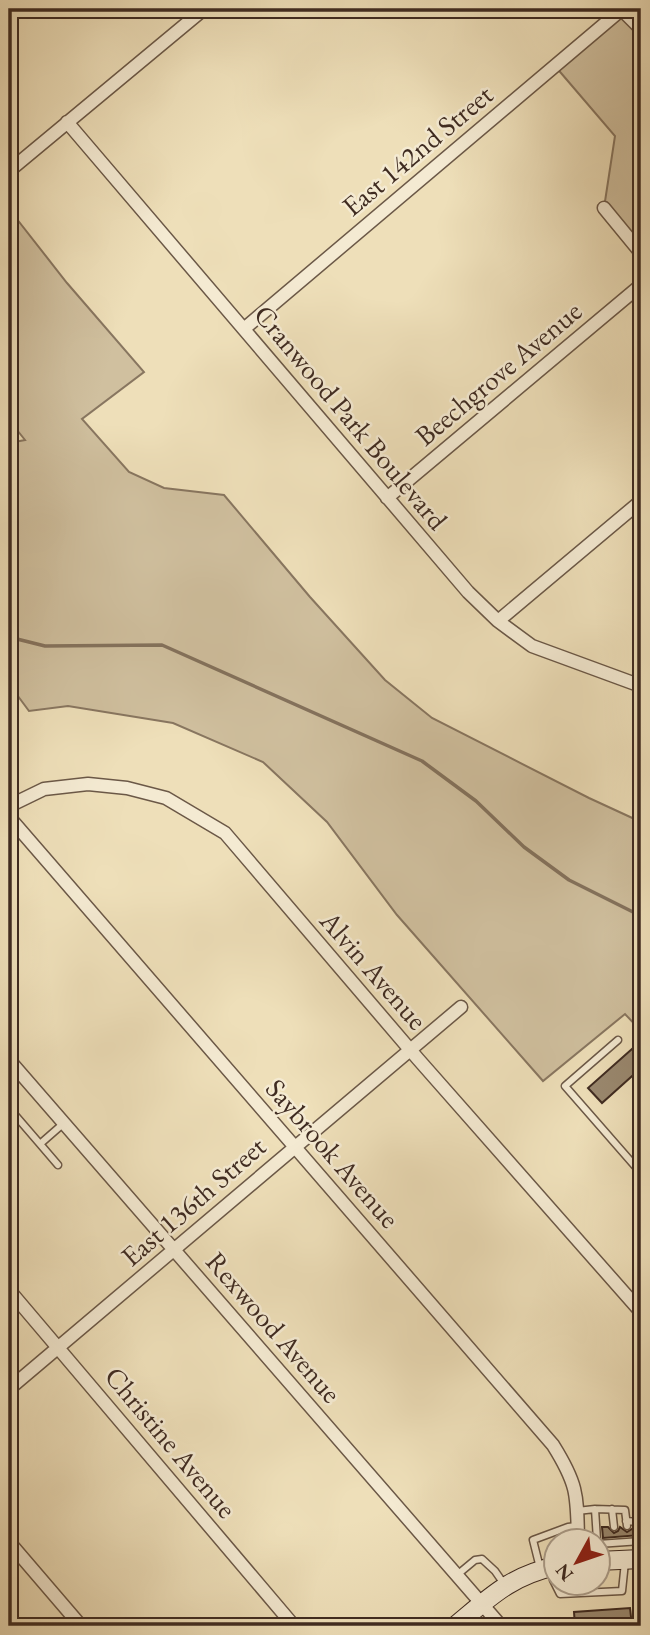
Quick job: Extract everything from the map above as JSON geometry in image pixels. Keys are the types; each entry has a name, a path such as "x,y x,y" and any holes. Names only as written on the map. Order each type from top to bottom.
{"street":[{"path":"9,172 204,9"},
{"path":"621,9 641,29"},
{"name":"East 142nd Street","path":"245,328 621,9"},
{"name":"Cranwood Park Boulevard","path":"67,122 468,592 498,621 532,646 641,686"},
{"path":"604,208 641,253"},
{"name":"Beechgrove Avenue","path":"387,498 641,285"},
{"path":"498,621 641,500"},
{"name":"Alvin Avenue","path":"9,806 44,789 88,784 127,788 166,798 225,833 410,1050 641,1312"},
{"name":"Saybrook Avenue","path":"9,817 553,1445 570,1473 577,1494 577,1526"},
{"name":"East 136th Street","path":"9,1389 461,1007"},
{"name":"Rexwood Avenue","path":"9,1060 501,1626"},
{"name":"Christine Avenue","path":"9,1290 294,1626"},
{"path":"9,1542 81,1626"},
{"path":"455,1626 506,1585 542,1571"}],"lane":[{"path":"618,1040 565,1086 641,1173"},
{"path":"9,1108 58,1165"},
{"path":"40,1144 64,1123"},
{"path":"595,1509 596,1526"},
{"path":"612,1509 614,1527"},
{"path":"577,1511 625,1510 627,1524 640,1522 641,1527"},
{"path":"542,1537 533,1541 542,1555"},
{"path":"612,1591 622,1591 623,1552 628,1540 641,1541"},
{"path":"457,1575 475,1560 482,1559 506,1585"}],"shaded area":[{"path":"621,10 641,29 641,253 604,208 615,136 555,66"},
{"path":"9,209 67,283 144,372 82,419 129,472 164,488 224,495 385,680 432,718 641,822 641,1031 625,1014 543,1081 397,915 327,822 263,762 173,723 68,706 29,711 9,684 9,443 25,440 9,420"}],"building":[{"path":"641,1041 641,1068 602,1103 588,1088"},
{"path":"620,1527 627,1532 635,1527 641,1535 612,1537 612,1531 618,1531"},
{"path":"630,1608 632,1626 575,1626 574,1612"}],"waterway":[{"path":"9,637 45,646 162,645 422,761 476,801 524,847 569,880 641,916"}]}
